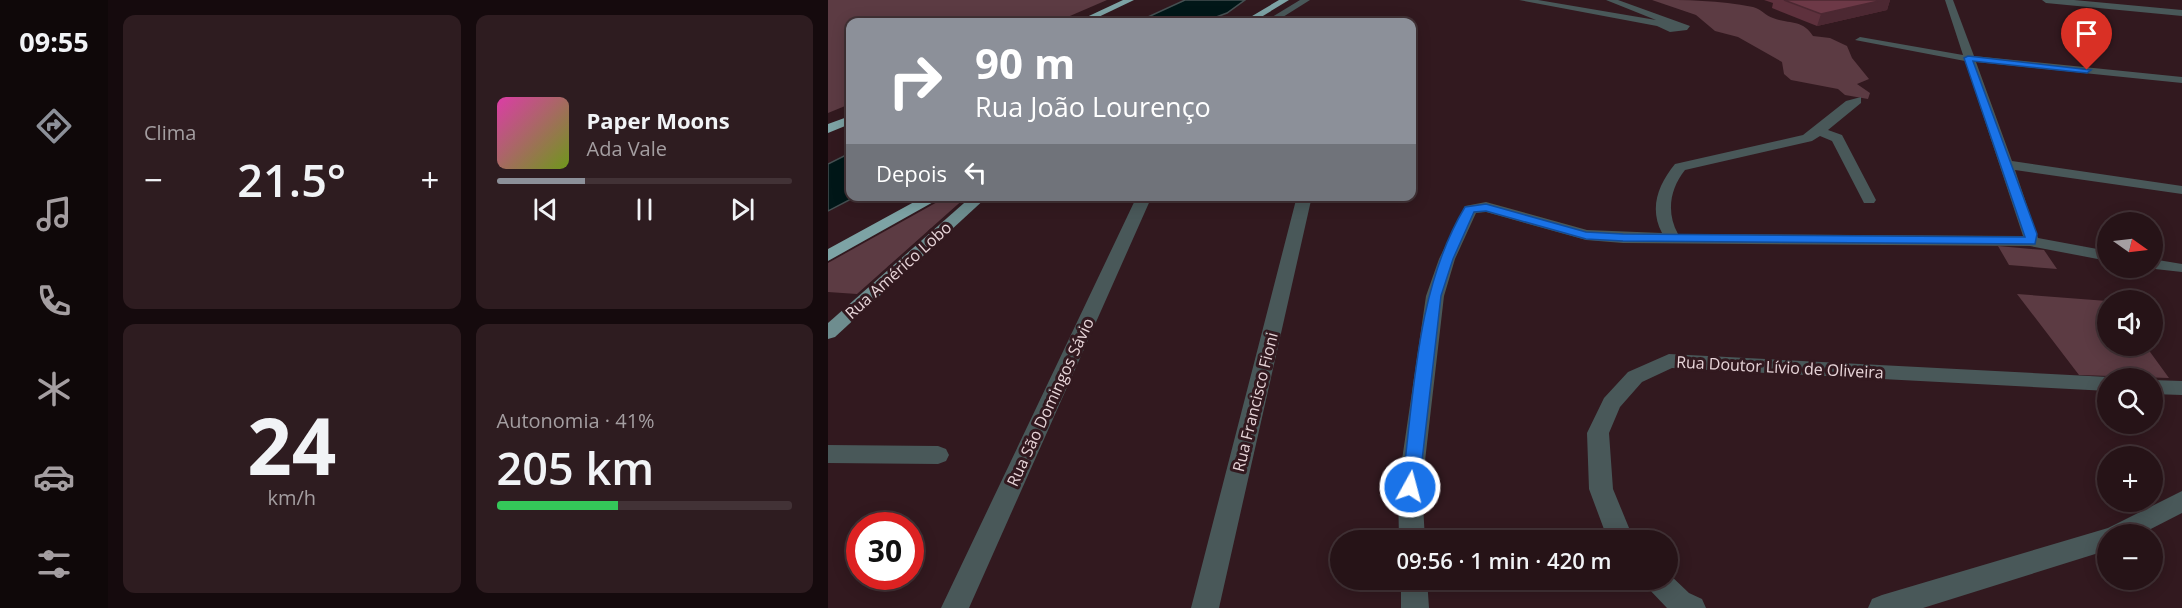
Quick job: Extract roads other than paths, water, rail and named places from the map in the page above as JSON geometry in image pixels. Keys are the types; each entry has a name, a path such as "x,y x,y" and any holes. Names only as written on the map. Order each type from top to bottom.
{"highway":[{"path":"1090,18 1130,0"},
{"path":"1254,18 1285,0"},
{"path":"828,129 846,122"},
{"path":"828,256 928,201"}],"main road":[{"name":"Rua Américo Lobo","path":"828,333 977,201"}],"street":[{"path":"1276,18 1306,0"},
{"path":"1523,0 1660,24 1670,29 1685,26 1610,0"},
{"path":"1949,0 2031,234 2028,242"},
{"path":"2046,0 2182,13"},
{"path":"1860,40 1968,58 2182,80"},
{"path":"1673,239 1662,218 1665,191 1670,179 1680,167 1807,138 1821,132 1846,105 1857,100"},
{"path":"1821,132 1837,138 1869,200"},
{"path":"2005,164 2182,190"},
{"name":"Rua São Domingos Sávio","path":"955,608 1143,201"},
{"name":"Rua Francisco Fioni","path":"1205,608 1304,201"},
{"path":"1412,530 1410,487 1435,296 1447,259 1470,209 1486,207 1586,235 1673,239 2028,242 2097,254"},
{"path":"2163,266 2179,268"},
{"name":"Rua Doutor Lívio de Oliveira","path":"1617,530 1601,489 1598,433 1611,403 1635,377 1669,361 2097,383"},
{"path":"2163,387 2182,388"},
{"path":"828,454 938,456"},
{"path":"2137,524 2182,501"},
{"path":"1882,608 2097,542"},
{"path":"1414,590 1414,608"},
{"path":"1667,590 1679,602 1692,608"}]}
